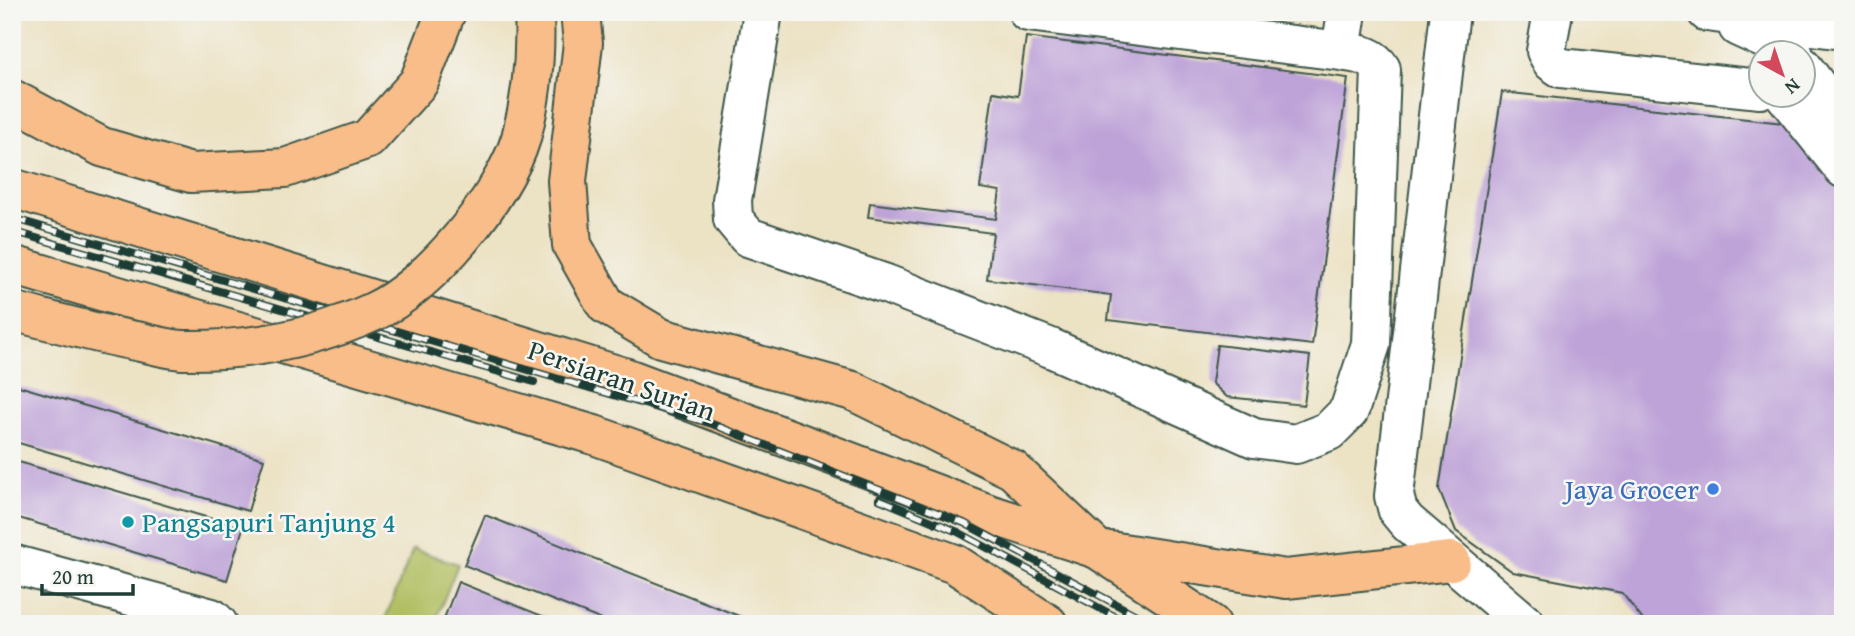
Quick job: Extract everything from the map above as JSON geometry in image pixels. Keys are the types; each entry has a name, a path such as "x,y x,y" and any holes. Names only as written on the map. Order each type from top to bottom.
{"main road":[{"path":"12,127 102,147 191,173 285,168 368,139 419,82 446,12"},
{"path":"12,311 103,335 179,350 255,345 315,333 375,312 418,283 458,243 490,200 520,140 536,56 534,12"},
{"path":"580,12 583,43 567,181 572,245 606,304 661,338 853,391 1013,470 1097,549 1286,579 1451,561"},
{"path":"12,99 102,147"},
{"path":"12,167 92,197 131,223"},
{"name":"Persiaran Surian","path":"12,188 627,378 989,513 1097,549 1210,624"},
{"path":"12,265 594,436 956,564 1048,624"}],"street":[{"path":"763,12 732,200 733,219 748,237 886,284 1051,348 1254,438 1296,444 1329,431 1349,411 1371,344 1381,69 1369,57 1342,51 1028,12"},
{"path":"1342,51 1347,12"},
{"path":"1450,12 1394,496 1398,511 1407,522 1526,624"},
{"path":"1553,12 1546,51 1552,62 1561,68 1746,88"},
{"path":"1707,12 1806,29 1843,30"},
{"path":"1816,85 1843,121"},
{"path":"1795,108 1843,168"},
{"path":"12,564 212,618 218,624"}],"green space":[{"path":"413,549 458,564 434,624 383,624"}],"building":[{"path":"1026,37 1348,78 1312,345 1108,320 1111,295 987,279 993,233 868,217 870,203 996,219 1000,191 980,188 993,92 1018,96"},
{"path":"1502,92 1802,125 1843,182 1843,624 1646,624 1622,593 1513,572 1456,531 1439,489"},
{"path":"1217,345 1310,356 1304,405 1227,397 1212,383"},
{"path":"12,384 264,459 248,511 12,441"},
{"name":"Pangsapuri Tanjung 4","path":"12,460 243,528 227,580 12,516"},
{"path":"485,515 759,624 612,624 464,565"},
{"path":"458,582 562,624 442,624"}],"railway":[{"path":"12,218 712,424 964,523 1153,624"},
{"path":"12,231 534,382"},
{"path":"879,499 958,532 1129,624"}],"place":[{"name":"Jaya Grocer","path":"1713,489"},
{"name":"Pangsapuri Tanjung 4","path":"128,522"}]}
